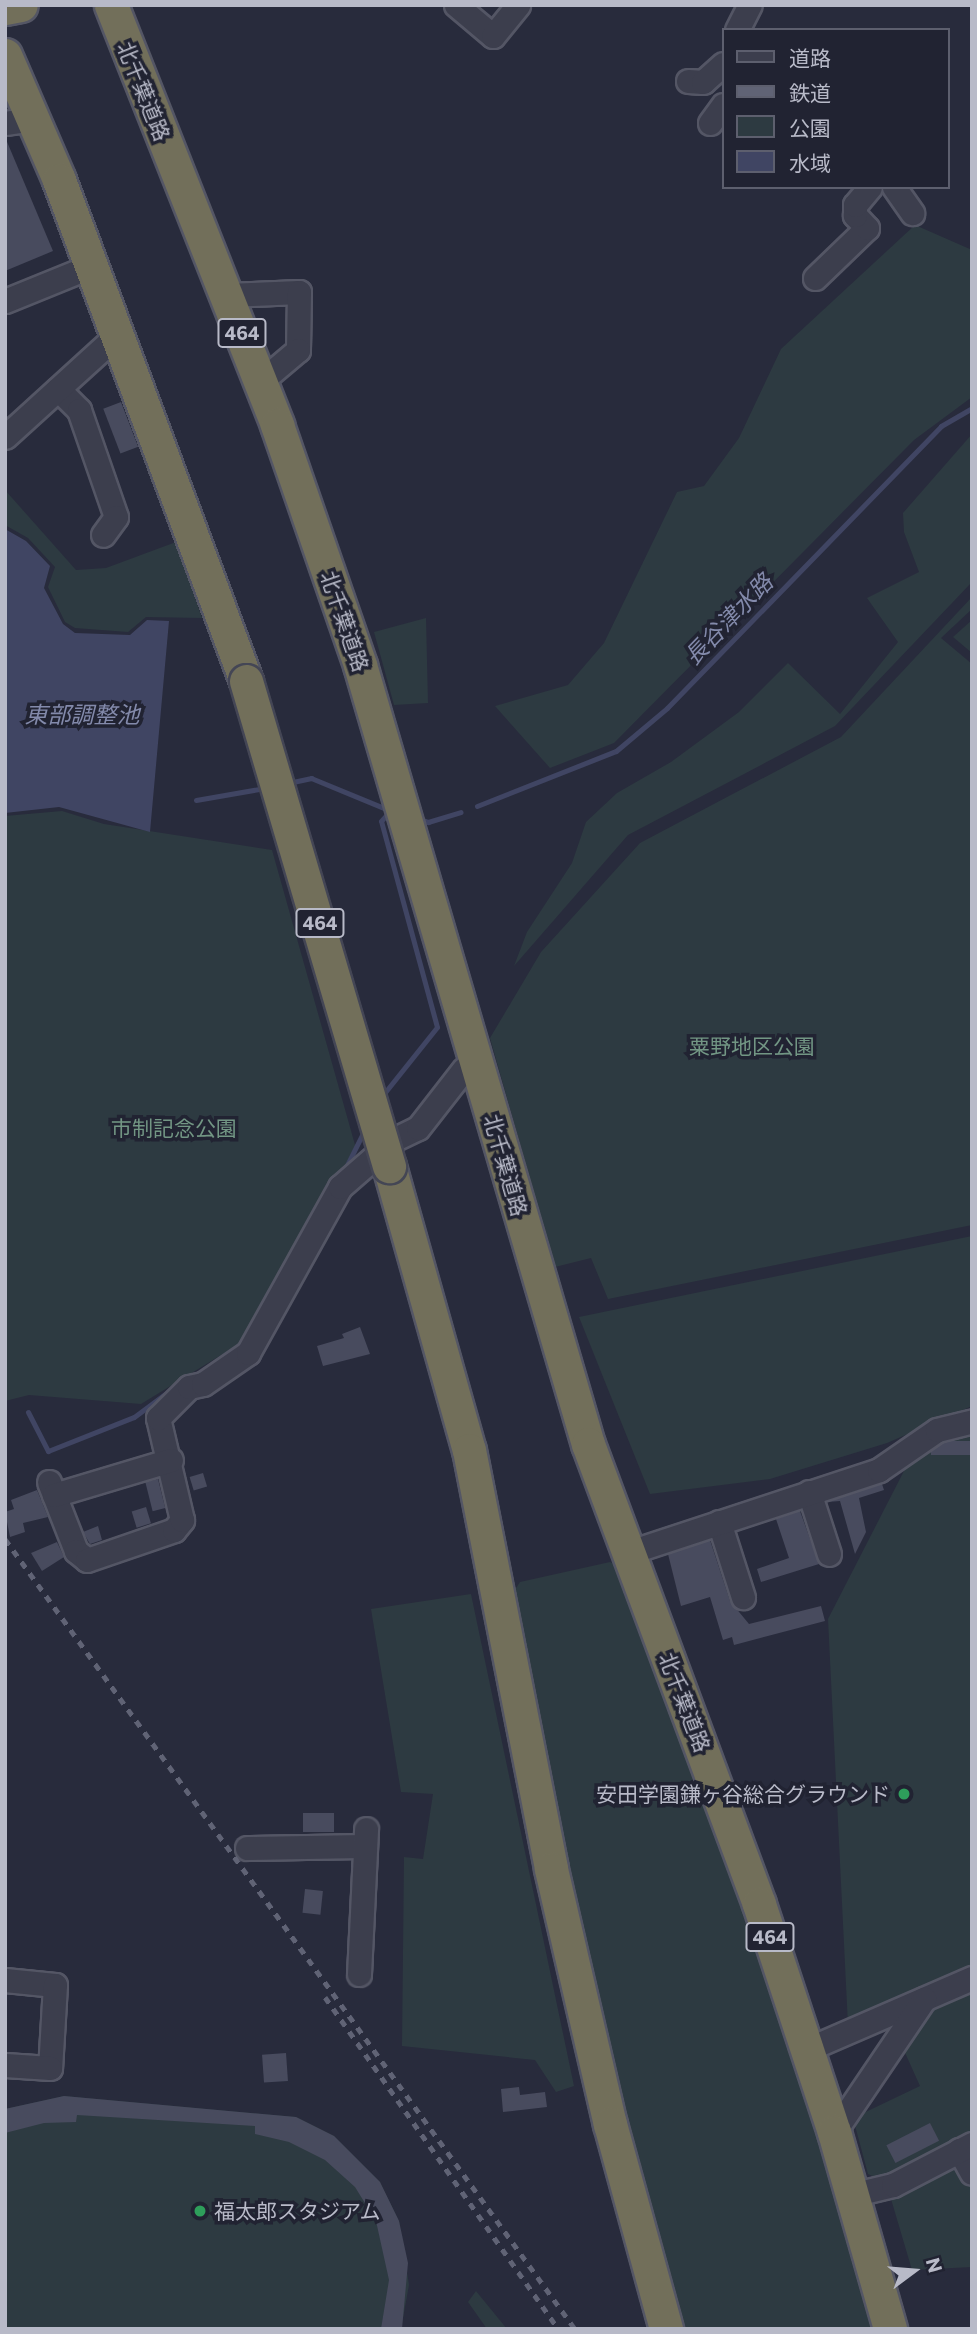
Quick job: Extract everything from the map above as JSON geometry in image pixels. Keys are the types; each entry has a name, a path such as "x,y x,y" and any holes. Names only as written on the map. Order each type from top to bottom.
{"highway":[{"path":"5,8 21,5"},
{"name":"北千葉道路","path":"111,5 228,295 360,665 588,1444 701,1744 808,2049 890,2329"},
{"name":"464","path":"5,55 19,121 91,266 246,681 389,1166 469,1450 559,1907 610,2123 666,2329"}],"street":[{"path":"456,5 493,36 518,5"},
{"path":"738,28 750,5"},
{"path":"695,85 722,65"},
{"path":"815,278 867,228 855,215 855,205 868,189"},
{"path":"895,189 912,213"},
{"path":"5,301 91,266"},
{"path":"228,295 299,292 298,350 260,382"},
{"path":"9,425 58,389 117,335"},
{"path":"58,389 79,410 116,517 103,535"},
{"path":"171,1460 52,1488 76,1551 87,1560 173,1530 182,1520 171,1460 158,1418 188,1387 203,1384 248,1353 340,1187 395,1139 418,1128 464,1069"},
{"path":"627,1553 879,1470 937,1430 972,1421"},
{"path":"809,1492 829,1554"},
{"path":"719,1522 743,1597"},
{"path":"247,1847 365,1837 359,1975"},
{"path":"808,2049 972,1978"},
{"path":"5,1980 55,1985 50,2068 5,2065"},
{"path":"834,2132 924,1999"},
{"path":"851,2195 893,2185 965,2147 972,2173"}],"green space":[{"path":"915,225 972,250 972,397 914,440 614,743 550,768 495,706 568,685 604,643 677,492 704,486 739,438 781,349"},
{"path":"972,434 972,582 835,726 628,835 514,966 527,932 572,863 586,822 617,793 671,762 739,712 788,663 840,714 898,642 867,598 919,572 904,532 903,513"},
{"path":"5,490 76,570 106,568 176,542 202,618 146,617 128,632 75,628 65,622 48,587 55,567 28,538 5,525"},
{"name":"粟野地区公園","path":"972,597 972,609 941,638 972,664 972,1225 608,1299 591,1258 555,1267 490,1038 541,952 640,843 841,737"},
{"path":"426,618 428,703 394,705 374,632"},
{"path":"972,620 972,653 953,637"},
{"name":"市制記念公園","path":"62,811 104,824 272,850 357,1152 244,1341 141,1404 29,1395 5,1401 5,816"},
{"path":"972,1236 972,1406 887,1443 770,1479 650,1494 579,1317"},
{"name":"安田学園鎌ヶ谷総合グラウンド","path":"972,1436 972,1969 848,2025 828,1619 906,1467 947,1442"},
{"path":"610,1562 622,1567 698,1758 879,2329 680,2329 592,1982 511,1596 520,1582"},
{"path":"471,1594 574,2086 556,2092 535,2060 402,2046 404,1857 423,1859 433,1794 401,1792 371,1609"},
{"path":"972,1985 972,2267 912,2270 886,2182 868,2174 853,2118 920,2086 902,2046 935,2001"},
{"name":"福太郎スタジアム","path":"64,2096 296,2117 334,2136 380,2182 399,2221 409,2285 401,2329 5,2329 5,2109"},
{"path":"476,2291 507,2329 487,2329 468,2302"}],"water":[{"name":"東部調整池","path":"5,529 26,541 50,566 44,588 63,624 75,633 130,635 147,620 169,621 150,832 59,807 5,813"}],"building":[{"path":"5,137 53,251 5,271"},
{"path":"121,402 138,447 120,454 103,409"},
{"path":"360,1327 370,1354 323,1366 317,1346 344,1338 342,1334"},
{"path":"931,1441 972,1441 972,1455 931,1455"},
{"path":"203,1473 207,1486 194,1490 190,1477"},
{"path":"158,1479 165,1508 153,1511 145,1482"},
{"path":"882,1484 884,1490 859,1498 866,1532 855,1554 840,1501 827,1502"},
{"path":"37,1490 48,1517 23,1523 25,1532 10,1537 5,1512 14,1509 11,1500"},
{"path":"146,1507 151,1523 137,1528 132,1511"},
{"path":"800,1511 819,1564 761,1582 757,1569 789,1558 776,1519"},
{"path":"98,1526 102,1540 90,1544 83,1532"},
{"path":"710,1540 730,1601 749,1624 821,1606 825,1621 734,1645 732,1637 723,1640 710,1597 681,1606 668,1554"},
{"path":"57,1542 64,1557 42,1571 31,1553"},
{"path":"303,1813 334,1813 334,1832 303,1832"},
{"path":"305,1889 323,1891 320,1915 302,1913"},
{"path":"286,2053 288,2081 264,2083 262,2055"},
{"path":"519,2087 520,2095 545,2092 547,2107 503,2112 501,2089"},
{"path":"64,2096 296,2117 334,2136 380,2182 399,2221 408,2263 402,2329 381,2329 389,2280 376,2221 355,2187 325,2160 289,2142 255,2134 255,2126 77,2115 76,2122 44,2123 5,2133 5,2109"},
{"path":"930,2123 939,2141 895,2163 886,2145"}],"waterway":[{"name":"長谷津水路","path":"477,806 616,751 667,708 941,426 972,408"},
{"name":"長谷津水路","path":"288,783 311,778 391,811"},
{"name":"長谷津水路","path":"196,800 265,788"},
{"path":"382,1096 437,1027 381,821 390,811"},
{"name":"長谷津水路","path":"417,818 428,822 461,812"},
{"path":"344,1171 365,1129"},
{"path":"28,1412 48,1451 134,1417 173,1388"}],"railway":[{"path":"5,1539 575,2329"},
{"path":"325,1997 558,2329"}],"place":[{"name":"安田学園鎌ヶ谷総合グラウンド","path":"904,1794"},
{"name":"福太郎スタジアム","path":"200,2211"}]}
